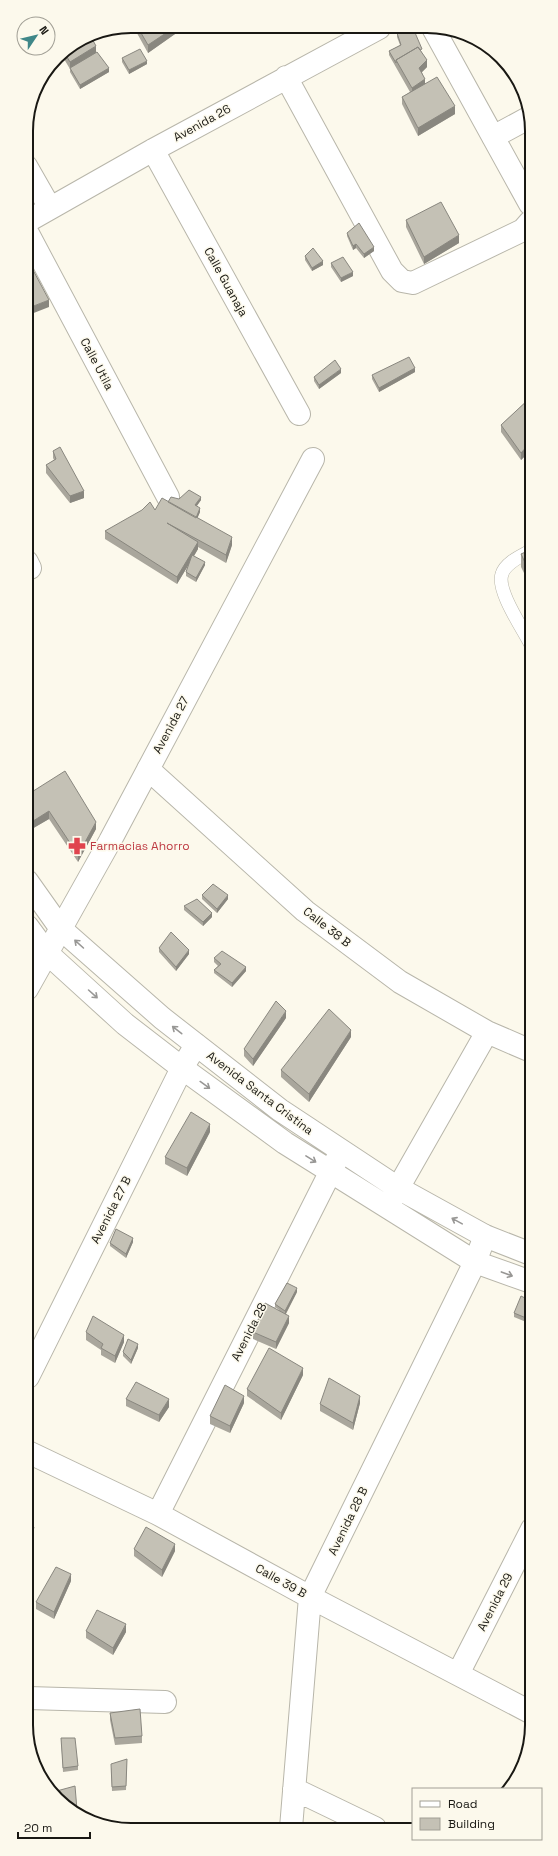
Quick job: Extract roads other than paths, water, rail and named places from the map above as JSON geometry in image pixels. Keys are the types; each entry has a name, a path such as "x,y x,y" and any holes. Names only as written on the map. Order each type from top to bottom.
{"street":[{"name":"Avenida 26","path":"33,218 153,150 370,33"},
{"path":"436,33 525,195"},
{"path":"286,77 392,271 402,281 413,283 525,228"},
{"path":"493,137 524,120"},
{"name":"Calle Guanaja","path":"153,150 299,414"},
{"path":"33,178 50,208"},
{"name":"Calle Utila","path":"33,243 168,497"},
{"name":"Avenida 27","path":"33,978 110,841 312,459"},
{"name":"Calle 38 B","path":"148,769 305,911 400,982 487,1032 525,1048"},
{"name":"Avenida Santa Cristina","path":"33,889 61,929 162,1018 280,1110 398,1188 485,1236 525,1252"},
{"name":"Avenida Santa Cristina","path":"33,934 47,953 125,1024 182,1068 285,1143 474,1262 525,1280"},
{"path":"387,1207 487,1032"},
{"name":"Avenida 27 B","path":"33,1367 182,1068 196,1045"},
{"name":"Avenida 28","path":"158,1514 329,1171 341,1151"},
{"name":"Avenida 28 B","path":"291,1823 310,1597 474,1262 485,1236"},
{"name":"Calle 39 B","path":"33,1454 158,1514 310,1597 525,1710"},
{"name":"Avenida 29","path":"458,1674 525,1543"},
{"path":"33,1698 165,1702"},
{"path":"294,1789 365,1823"}],"lane":[{"path":"525,554 511,563 502,574 501,588 525,634"}],"place":[{"name":"Farmacias Ahorro","path":"77,846"}]}
